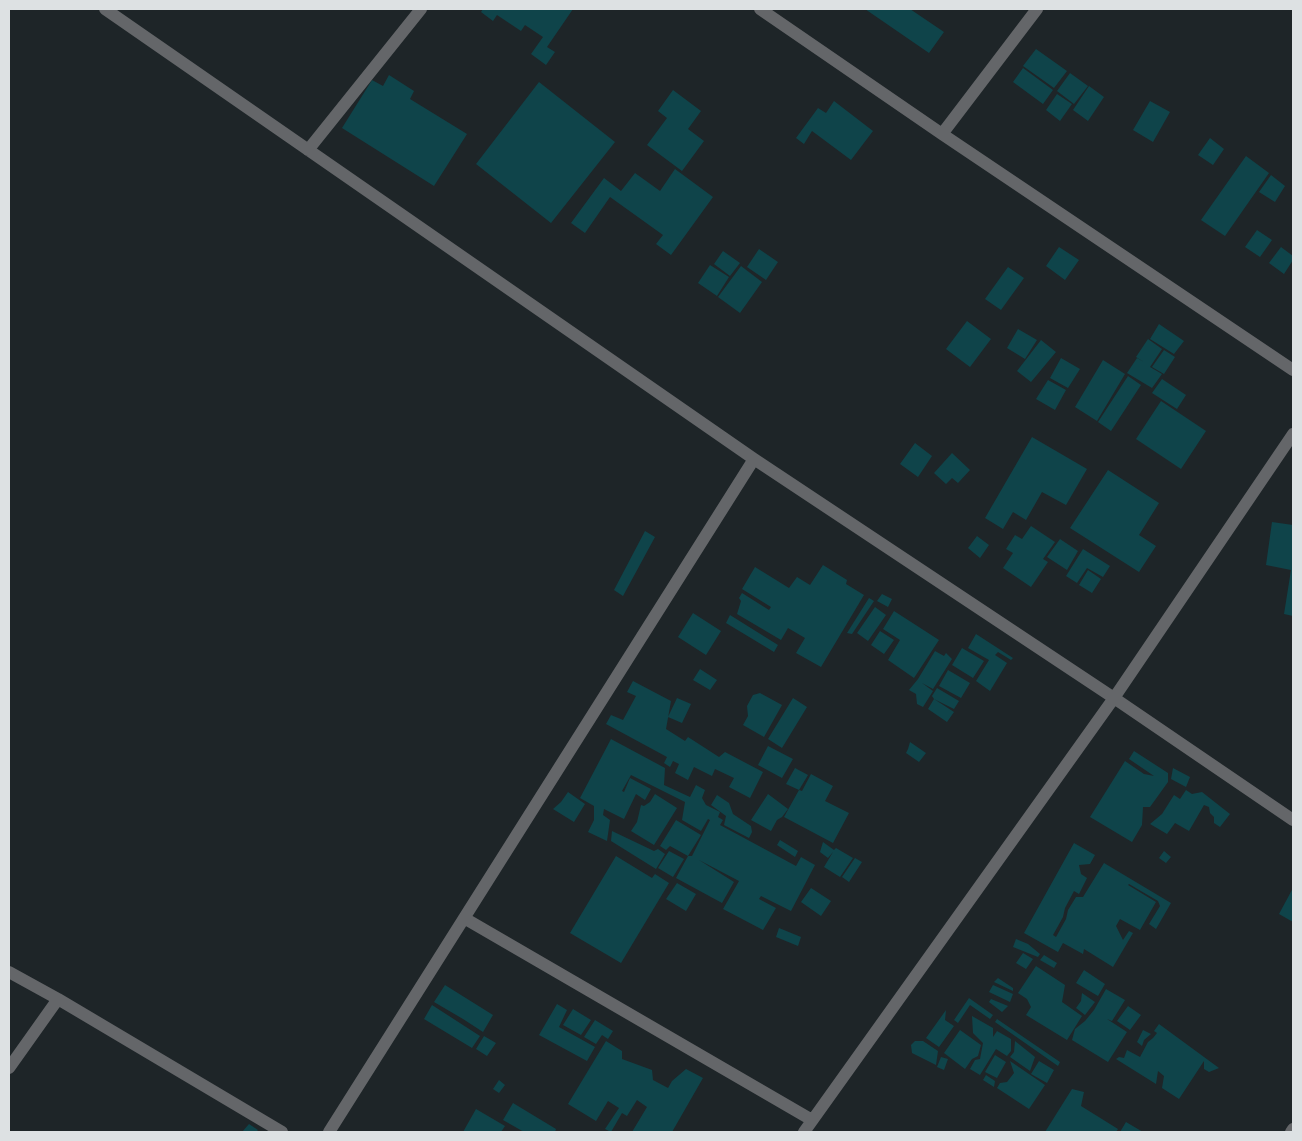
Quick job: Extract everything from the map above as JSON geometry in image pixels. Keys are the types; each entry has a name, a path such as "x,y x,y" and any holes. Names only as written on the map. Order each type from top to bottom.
{"street":[{"path":"105,9 754,459 1114,698 1293,820"},
{"path":"308,150 421,9"},
{"path":"760,9 1293,370"},
{"path":"942,134 1037,9"},
{"path":"804,1132 1114,698 1293,434"},
{"path":"329,1132 754,459"},
{"path":"464,918 812,1120"},
{"path":"9,972 282,1132"},
{"path":"9,1068 58,1000"}],"building":[{"path":"483,9 573,9 547,47 555,52 546,65 531,54 543,37 525,25 521,31 497,15 493,21 481,12"},
{"path":"865,9 910,9 944,32 929,53"},
{"path":"1036,49 1067,71 1054,88 1023,66"},
{"path":"1023,68 1053,90 1043,104 1013,82"},
{"path":"1070,73 1088,86 1074,104 1057,91"},
{"path":"389,75 414,91 410,99 467,134 434,186 342,128 372,80 383,86"},
{"path":"539,82 615,142 551,223 476,164"},
{"path":"1089,86 1104,97 1088,121 1073,110"},
{"path":"673,90 701,111 688,129 704,141 682,171 647,145 667,118 658,111"},
{"path":"1057,94 1072,104 1060,121 1046,110"},
{"path":"834,101 873,131 851,160 812,131 804,144 796,138 818,108 826,113"},
{"path":"1150,101 1170,112 1153,142 1133,130"},
{"path":"1210,138 1224,149 1213,165 1198,155"},
{"path":"1246,156 1269,173 1225,236 1201,220"},
{"path":"675,169 713,197 671,255 656,244 663,235 610,197 585,233 571,223 604,178 621,191 635,173 660,191"},
{"path":"1271,175 1285,186 1275,202 1259,192"},
{"path":"1257,230 1272,240 1260,257 1245,247"},
{"path":"1059,247 1079,260 1065,280 1046,266"},
{"path":"1281,247 1293,256 1293,260 1284,274 1269,263"},
{"path":"759,249 778,262 766,280 747,267"},
{"path":"723,251 740,263 730,276 714,264"},
{"path":"710,265 729,277 717,296 698,283"},
{"path":"741,266 762,282 740,313 718,297"},
{"path":"1008,267 1024,278 1001,310 985,299"},
{"path":"967,321 991,339 970,367 946,349"},
{"path":"1159,324 1184,341 1174,354 1150,339"},
{"path":"1018,329 1037,340 1025,359 1007,348"},
{"path":"1148,339 1162,349 1150,367 1162,374 1152,388 1127,373 1137,358 1144,362 1136,357"},
{"path":"1041,340 1056,352 1031,382 1017,371"},
{"path":"1164,350 1175,357 1164,374 1152,367"},
{"path":"1061,358 1080,369 1068,388 1050,378"},
{"path":"1103,360 1125,374 1097,421 1075,407"},
{"path":"1128,376 1141,385 1111,431 1098,422"},
{"path":"1162,379 1186,395 1177,409 1152,393"},
{"path":"1048,380 1066,390 1055,410 1036,399"},
{"path":"1161,401 1206,431 1181,469 1136,439"},
{"path":"1032,437 1087,469 1066,505 1042,492 1026,520 1013,512 1003,529 985,518"},
{"path":"915,443 932,456 918,477 900,464"},
{"path":"952,453 970,470 958,483 952,478 946,484 934,473"},
{"path":"1108,470 1159,503 1139,535 1156,546 1139,572 1070,528"},
{"path":"1272,522 1293,525 1293,616 1284,614 1291,570 1266,565"},
{"path":"1031,526 1055,542 1043,559 1048,562 1031,587 1003,568 1013,553 1006,549 1015,535 1022,539"},
{"path":"645,531 655,537 623,596 614,590"},
{"path":"977,536 989,545 980,558 968,548"},
{"path":"1060,539 1078,551 1067,570 1047,557"},
{"path":"1083,549 1110,566 1103,577 1087,568 1077,583 1066,576"},
{"path":"823,565 847,580 846,584 864,595 821,667 796,653 805,638 788,628 781,640 737,614 741,601 739,598 742,593 769,610 771,607 742,589 755,567 789,588 797,577 810,585"},
{"path":"1088,570 1101,579 1092,593 1079,585"},
{"path":"882,594 892,599 888,607 877,601"},
{"path":"869,598 874,601 852,634 847,633"},
{"path":"875,607 886,615 868,641 857,633"},
{"path":"894,611 939,640 914,678 888,660 900,640 883,629"},
{"path":"693,613 721,631 706,655 678,637"},
{"path":"730,615 778,645 774,652 726,623"},
{"path":"880,631 894,640 884,654 871,645"},
{"path":"976,634 1013,658 1011,660 998,652 995,655 1007,663 990,691 976,681 989,660 968,648"},
{"path":"962,648 984,661 973,678 952,665"},
{"path":"935,651 944,656 946,653 952,659 933,689 922,683 933,691 923,707 917,704 916,694 909,690"},
{"path":"700,669 717,680 710,690 693,680"},
{"path":"948,670 970,683 961,698 939,686"},
{"path":"633,681 671,701 666,729 685,741 688,737 719,757 725,752 763,772 750,798 729,787 734,778 715,769 712,776 694,767 688,780 675,773 679,764 673,761 670,767 664,763 667,757 606,724 611,715 623,720 636,696 627,692"},
{"path":"937,688 959,701 954,709 934,699 932,696"},
{"path":"760,693 782,705 764,737 743,725 748,716 747,706 753,695"},
{"path":"677,698 691,704 682,723 668,717"},
{"path":"793,698 807,707 782,748 768,739"},
{"path":"934,699 954,712 947,722 928,709"},
{"path":"611,739 665,768 664,785 690,797 696,785 705,790 702,798 706,805 720,812 718,817 723,820 720,825 796,866 801,857 815,865 791,911 761,896 759,899 776,908 763,930 723,909 739,881 699,860 734,882 722,903 676,878 688,856 692,856 710,820 708,819 701,831 682,820 685,802 631,775 622,791 624,792 630,778 651,789 645,800 636,794 624,819 604,809 603,815 610,820 607,841 588,832 594,820 594,806 580,798"},
{"path":"910,742 926,753 919,762 906,753"},
{"path":"768,746 793,759 782,778 758,765"},
{"path":"1134,751 1168,773 1168,782 1150,807 1143,807 1142,825 1132,842 1090,817 1125,761 1144,774 1154,776 1129,759"},
{"path":"795,768 808,775 799,790 786,784"},
{"path":"1173,768 1190,777 1186,787 1171,779"},
{"path":"811,774 833,786 825,801 849,813 833,843 784,817 799,790 802,791"},
{"path":"1186,790 1192,794 1202,792 1230,814 1220,827 1214,823 1214,817 1210,813 1209,807 1204,805 1189,831 1175,823 1167,834 1150,824 1162,814 1174,795 1180,799"},
{"path":"568,792 585,804 574,822 553,809"},
{"path":"655,794 677,808 654,845 631,831 637,822 641,805 644,806 650,802"},
{"path":"768,794 788,809 777,820 771,831 751,820"},
{"path":"717,795 729,803 733,814 751,826 752,832 749,838 724,825 726,816 711,805"},
{"path":"676,820 701,835 688,856 670,846 666,850 660,846"},
{"path":"612,831 654,851 658,849 665,854 656,869 611,841"},
{"path":"780,840 798,851 795,857 777,845"},
{"path":"823,842 834,850 836,848 853,858 840,877 824,867 833,852 828,858 820,852"},
{"path":"1074,843 1095,855 1090,864 1079,865 1081,874 1087,878 1079,894 1074,891 1065,908 1063,917 1053,935 1056,937 1076,897 1083,897 1104,863 1171,903 1156,929 1149,924 1160,906 1158,901 1128,885 1156,902 1140,930 1120,919 1116,926 1123,940 1129,931 1133,933 1113,967 1084,949 1083,954 1063,943 1058,952 1024,933"},
{"path":"669,851 684,859 673,877 658,868"},
{"path":"1164,851 1171,857 1166,863 1159,858"},
{"path":"616,856 652,878 655,874 669,883 621,963 570,933"},
{"path":"855,858 862,862 849,882 842,877"},
{"path":"677,883 696,894 686,911 666,899"},
{"path":"811,888 831,901 821,916 801,902"},
{"path":"1293,888 1293,922 1279,914"},
{"path":"779,928 801,937 798,946 776,937"},
{"path":"1016,939 1028,944 1040,954 1038,957 1013,947"},
{"path":"1023,953 1033,959 1026,969 1016,963"},
{"path":"1044,955 1057,963 1054,968 1040,960"},
{"path":"1036,966 1065,985 1062,1002 1082,1016 1067,1040 1026,1015 1031,1007 1027,999 1018,993"},
{"path":"1084,970 1105,984 1098,996 1076,983"},
{"path":"998,978 1013,988 1013,991 994,982"},
{"path":"445,985 493,1015 483,1032 434,1002"},
{"path":"993,985 1013,994 1010,1002 989,992"},
{"path":"1106,989 1125,1000 1112,1021 1107,1019 1127,1032 1108,1062 1072,1040 1075,1029 1094,1010"},
{"path":"1082,993 1095,1002 1085,1015 1076,1008 1081,1001"},
{"path":"969,998 993,1015 990,1019 970,1005 958,1023 954,1020"},
{"path":"991,999 1008,1006 1002,1012 989,1002"},
{"path":"557,1004 567,1010 559,1027 595,1047 587,1061 539,1035"},
{"path":"432,1005 480,1036 472,1048 424,1019"},
{"path":"1128,1006 1141,1015 1130,1030 1117,1021"},
{"path":"573,1009 591,1020 581,1035 563,1025"},
{"path":"946,1010 945,1020 954,1026 939,1047 926,1038"},
{"path":"972,1016 993,1028 993,1037 997,1031 1011,1039 1011,1051 1007,1056 996,1049 980,1075 970,1069 975,1060 980,1059 983,1043 973,1033"},
{"path":"997,1019 1060,1062 1058,1066 995,1022"},
{"path":"595,1020 613,1031 608,1039 602,1035 596,1044 584,1037"},
{"path":"1159,1024 1219,1068 1209,1072 1204,1069 1204,1061 1179,1099 1162,1088 1164,1076 1158,1071 1156,1084 1116,1059 1119,1057 1124,1058 1127,1050 1140,1057 1148,1042 1157,1033 1154,1031"},
{"path":"960,1030 981,1045 978,1056 972,1059 965,1069 944,1053"},
{"path":"1143,1030 1151,1034 1144,1040 1142,1046 1137,1042"},
{"path":"484,1036 496,1043 487,1056 476,1049"},
{"path":"606,1041 622,1051 622,1059 652,1070 653,1080 668,1088 672,1081 686,1069 703,1078 672,1132 632,1132 647,1107 637,1100 627,1116 622,1113 611,1132 605,1129 619,1108 608,1101 596,1121 568,1104"},
{"path":"915,1041 923,1041 938,1051 936,1065 912,1053 911,1045"},
{"path":"1015,1041 1035,1057 1030,1071 1010,1057 1014,1052"},
{"path":"995,1055 1006,1062 997,1078 985,1072"},
{"path":"941,1057 948,1059 944,1070 937,1067"},
{"path":"1010,1061 1045,1085 1029,1109 997,1088 1000,1083 1007,1082 1014,1073"},
{"path":"1039,1061 1054,1070 1047,1083 1031,1074"},
{"path":"986,1075 995,1081 994,1087 983,1080"},
{"path":"499,1080 505,1085 499,1093 493,1089"},
{"path":"1072,1089 1084,1092 1081,1106 1118,1129 1116,1132 1045,1132"},
{"path":"513,1103 556,1129 555,1132 524,1132 503,1120"},
{"path":"476,1109 505,1126 501,1132 463,1132"},
{"path":"1126,1122 1143,1132 1120,1132"},
{"path":"249,1124 258,1130 256,1132 242,1132"}]}
